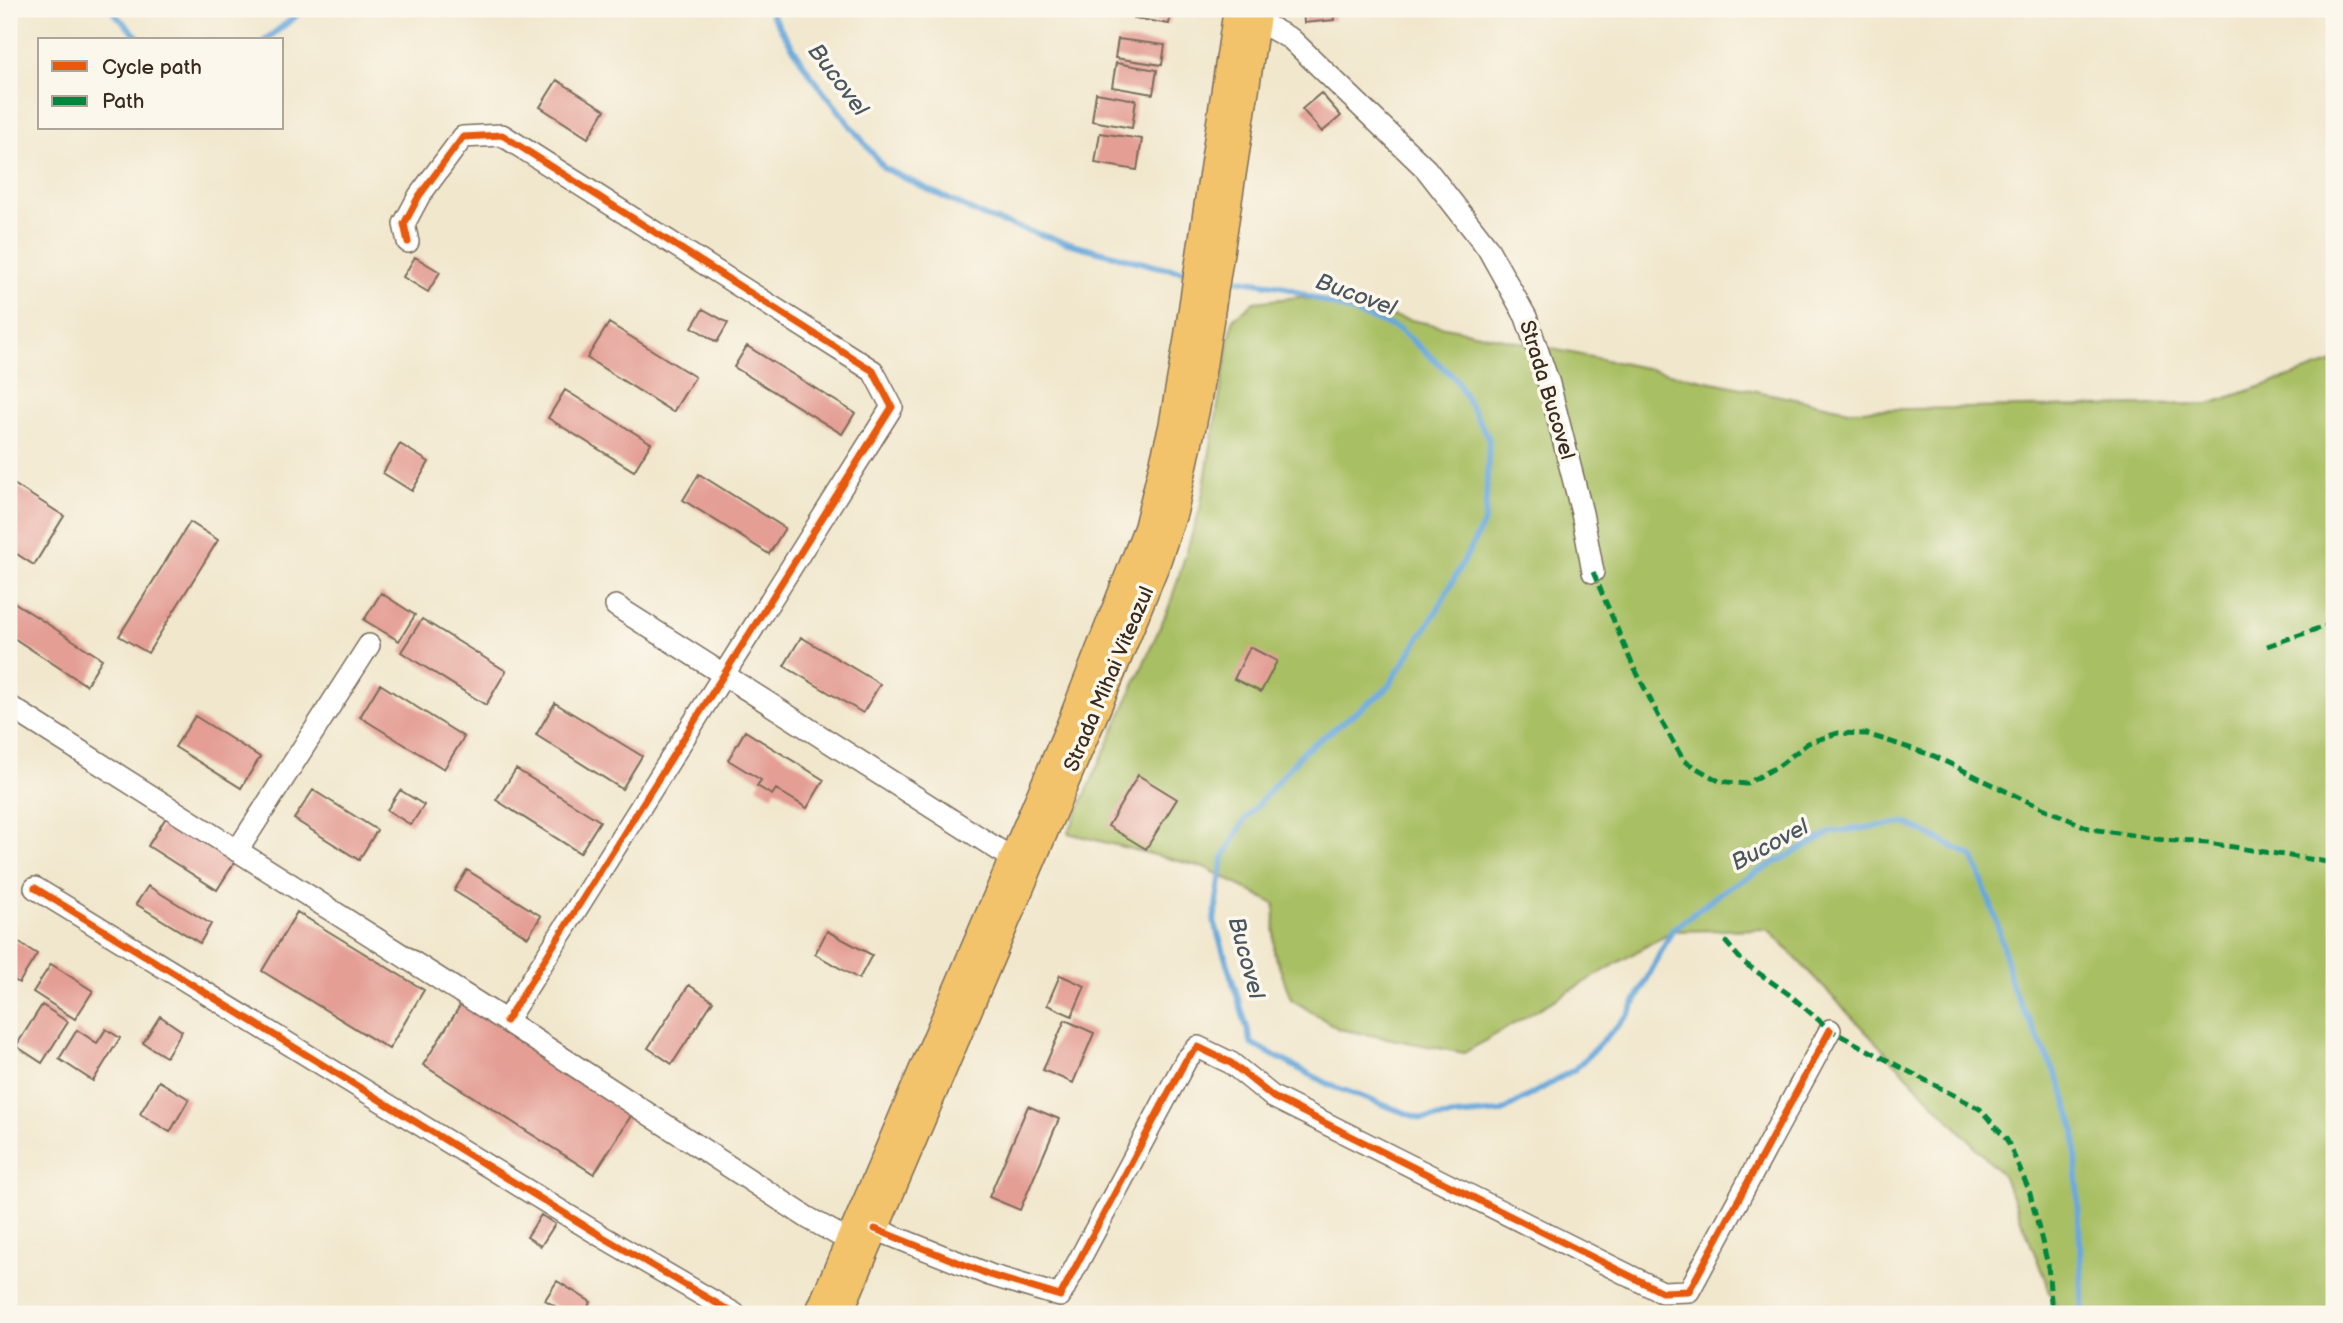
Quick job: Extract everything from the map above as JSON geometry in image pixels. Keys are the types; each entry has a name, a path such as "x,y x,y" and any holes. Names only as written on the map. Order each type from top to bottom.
{"main road":[{"name":"Strada Mihai Viteazul","path":"839,1314 1111,678 1174,512 1185,467 1197,341 1251,13"},
{"name":"Strada Mihai Viteazul","path":"818,1314 1013,859 1147,528 1197,341"}],"street":[{"name":"Strada Bucovel","path":"1251,13 1291,39 1426,169 1486,247 1526,317 1549,384 1582,513 1593,572"},
{"path":"408,242 404,224 419,196 463,137 502,135 873,371 891,407 506,1021"},
{"path":"616,606 1013,859"},
{"path":"237,851 369,645"},
{"path":"9,706 848,1240"},
{"path":"35,888 591,1229 735,1314"},
{"path":"875,1228 990,1275 1060,1296 1186,1060 1198,1047 1231,1063 1273,1097 1662,1292 1689,1291 1830,1030"}],"green space":[{"path":"1299,297 1849,410 2209,404 2334,362 2334,1314 2059,1314 2004,1177 1768,929 1672,931 1464,1053 1339,1029 1291,999 1274,952 1275,904 1206,868 1068,833 1169,607 1200,509 1233,319 1254,302"}],"building":[{"path":"1136,9 1172,9 1169,24 1134,18"},
{"path":"1303,9 1333,9 1334,20 1304,23"},
{"path":"1118,39 1165,45 1162,65 1115,58"},
{"path":"1116,63 1157,70 1153,94 1112,87"},
{"path":"557,80 605,110 588,138 540,107"},
{"path":"1096,93 1136,100 1132,128 1092,121"},
{"path":"1321,93 1341,116 1322,132 1302,109"},
{"path":"1100,133 1142,139 1137,170 1095,163"},
{"path":"415,257 440,272 428,292 403,277"},
{"path":"703,309 728,323 717,342 692,327"},
{"path":"609,323 695,377 673,412 587,358"},
{"path":"747,346 855,413 842,434 734,367"},
{"path":"565,390 651,443 634,471 548,418"},
{"path":"400,444 429,462 412,491 383,473"},
{"path":"699,474 785,528 769,554 683,500"},
{"path":"9,481 64,516 34,565 9,549"},
{"path":"190,522 218,540 148,653 119,636"},
{"path":"381,593 415,615 399,641 364,620"},
{"path":"9,599 102,659 86,685 9,635"},
{"path":"422,619 506,671 486,705 401,652"},
{"path":"801,637 880,684 863,713 784,666"},
{"path":"1250,647 1277,661 1261,692 1234,679"},
{"path":"380,684 464,737 444,769 360,717"},
{"path":"555,703 642,756 622,789 536,735"},
{"path":"195,716 260,757 241,788 175,747"},
{"path":"745,731 824,780 807,808 776,789 772,795 757,786 761,780 728,760"},
{"path":"516,769 600,821 580,853 496,800"},
{"path":"1138,775 1177,799 1146,849 1108,826"},
{"path":"313,790 377,830 359,860 294,819"},
{"path":"400,790 424,805 411,825 387,810"},
{"path":"167,816 236,860 217,890 148,846"},
{"path":"467,870 541,916 528,937 454,891"},
{"path":"148,886 211,924 200,943 136,904"},
{"path":"297,912 424,990 389,1049 262,971"},
{"path":"827,931 872,955 859,979 815,954"},
{"path":"15,940 37,954 19,983 9,977 9,950"},
{"path":"51,964 93,991 75,1019 33,992"},
{"path":"1060,975 1085,986 1072,1016 1047,1005"},
{"path":"689,985 713,1001 672,1064 648,1048"},
{"path":"463,1001 634,1111 594,1174 423,1065"},
{"path":"42,1005 68,1022 42,1063 16,1046"},
{"path":"160,1016 182,1031 166,1057 143,1043"},
{"path":"1065,1020 1094,1033 1073,1083 1043,1070"},
{"path":"106,1029 120,1038 93,1081 59,1059 77,1030 97,1043"},
{"path":"159,1081 189,1099 170,1132 140,1114"},
{"path":"1028,1106 1059,1119 1020,1210 989,1197"},
{"path":"541,1215 555,1224 541,1246 527,1237"},
{"path":"557,1281 591,1302 583,1314 568,1314 545,1300"}],"waterway":[{"name":"Bucovel","path":"110,9 139,38"},
{"name":"Bucovel","path":"268,38 295,17 301,9"},
{"name":"Bucovel","path":"768,9 810,74 884,168 985,217 1064,242 1155,266 1190,272"},
{"name":"Bucovel","path":"1222,277 1281,286 1399,329 1455,378 1489,439 1485,521 1438,609 1386,690 1303,752 1244,821 1223,859 1214,921 1252,1044 1332,1086 1422,1119 1501,1112 1575,1069 1629,1014 1672,930 1726,889 1832,832 1906,823 1973,857 1996,919 2013,989 2061,1084 2075,1130 2083,1314"}],"marked path":[{"path":"1593,572 1630,659 1684,761 1719,781 1746,784 1780,765 1808,743 1838,733 1867,734 1934,756 2091,829 2163,840 2208,843 2334,863"},
{"path":"2267,646 2334,623"},
{"path":"1725,941 1743,962 1790,995 1830,1030 1980,1109 2007,1140 2029,1190 2048,1265 2052,1314"}],"cycle path":[{"path":"408,242 404,224 419,196 463,137 502,135 873,371 892,407 506,1021"},
{"path":"35,888 603,1237 735,1314"},
{"path":"875,1229 990,1275 1060,1296 1186,1060 1198,1047 1231,1063 1273,1097 1662,1292 1689,1291 1830,1030"}]}
